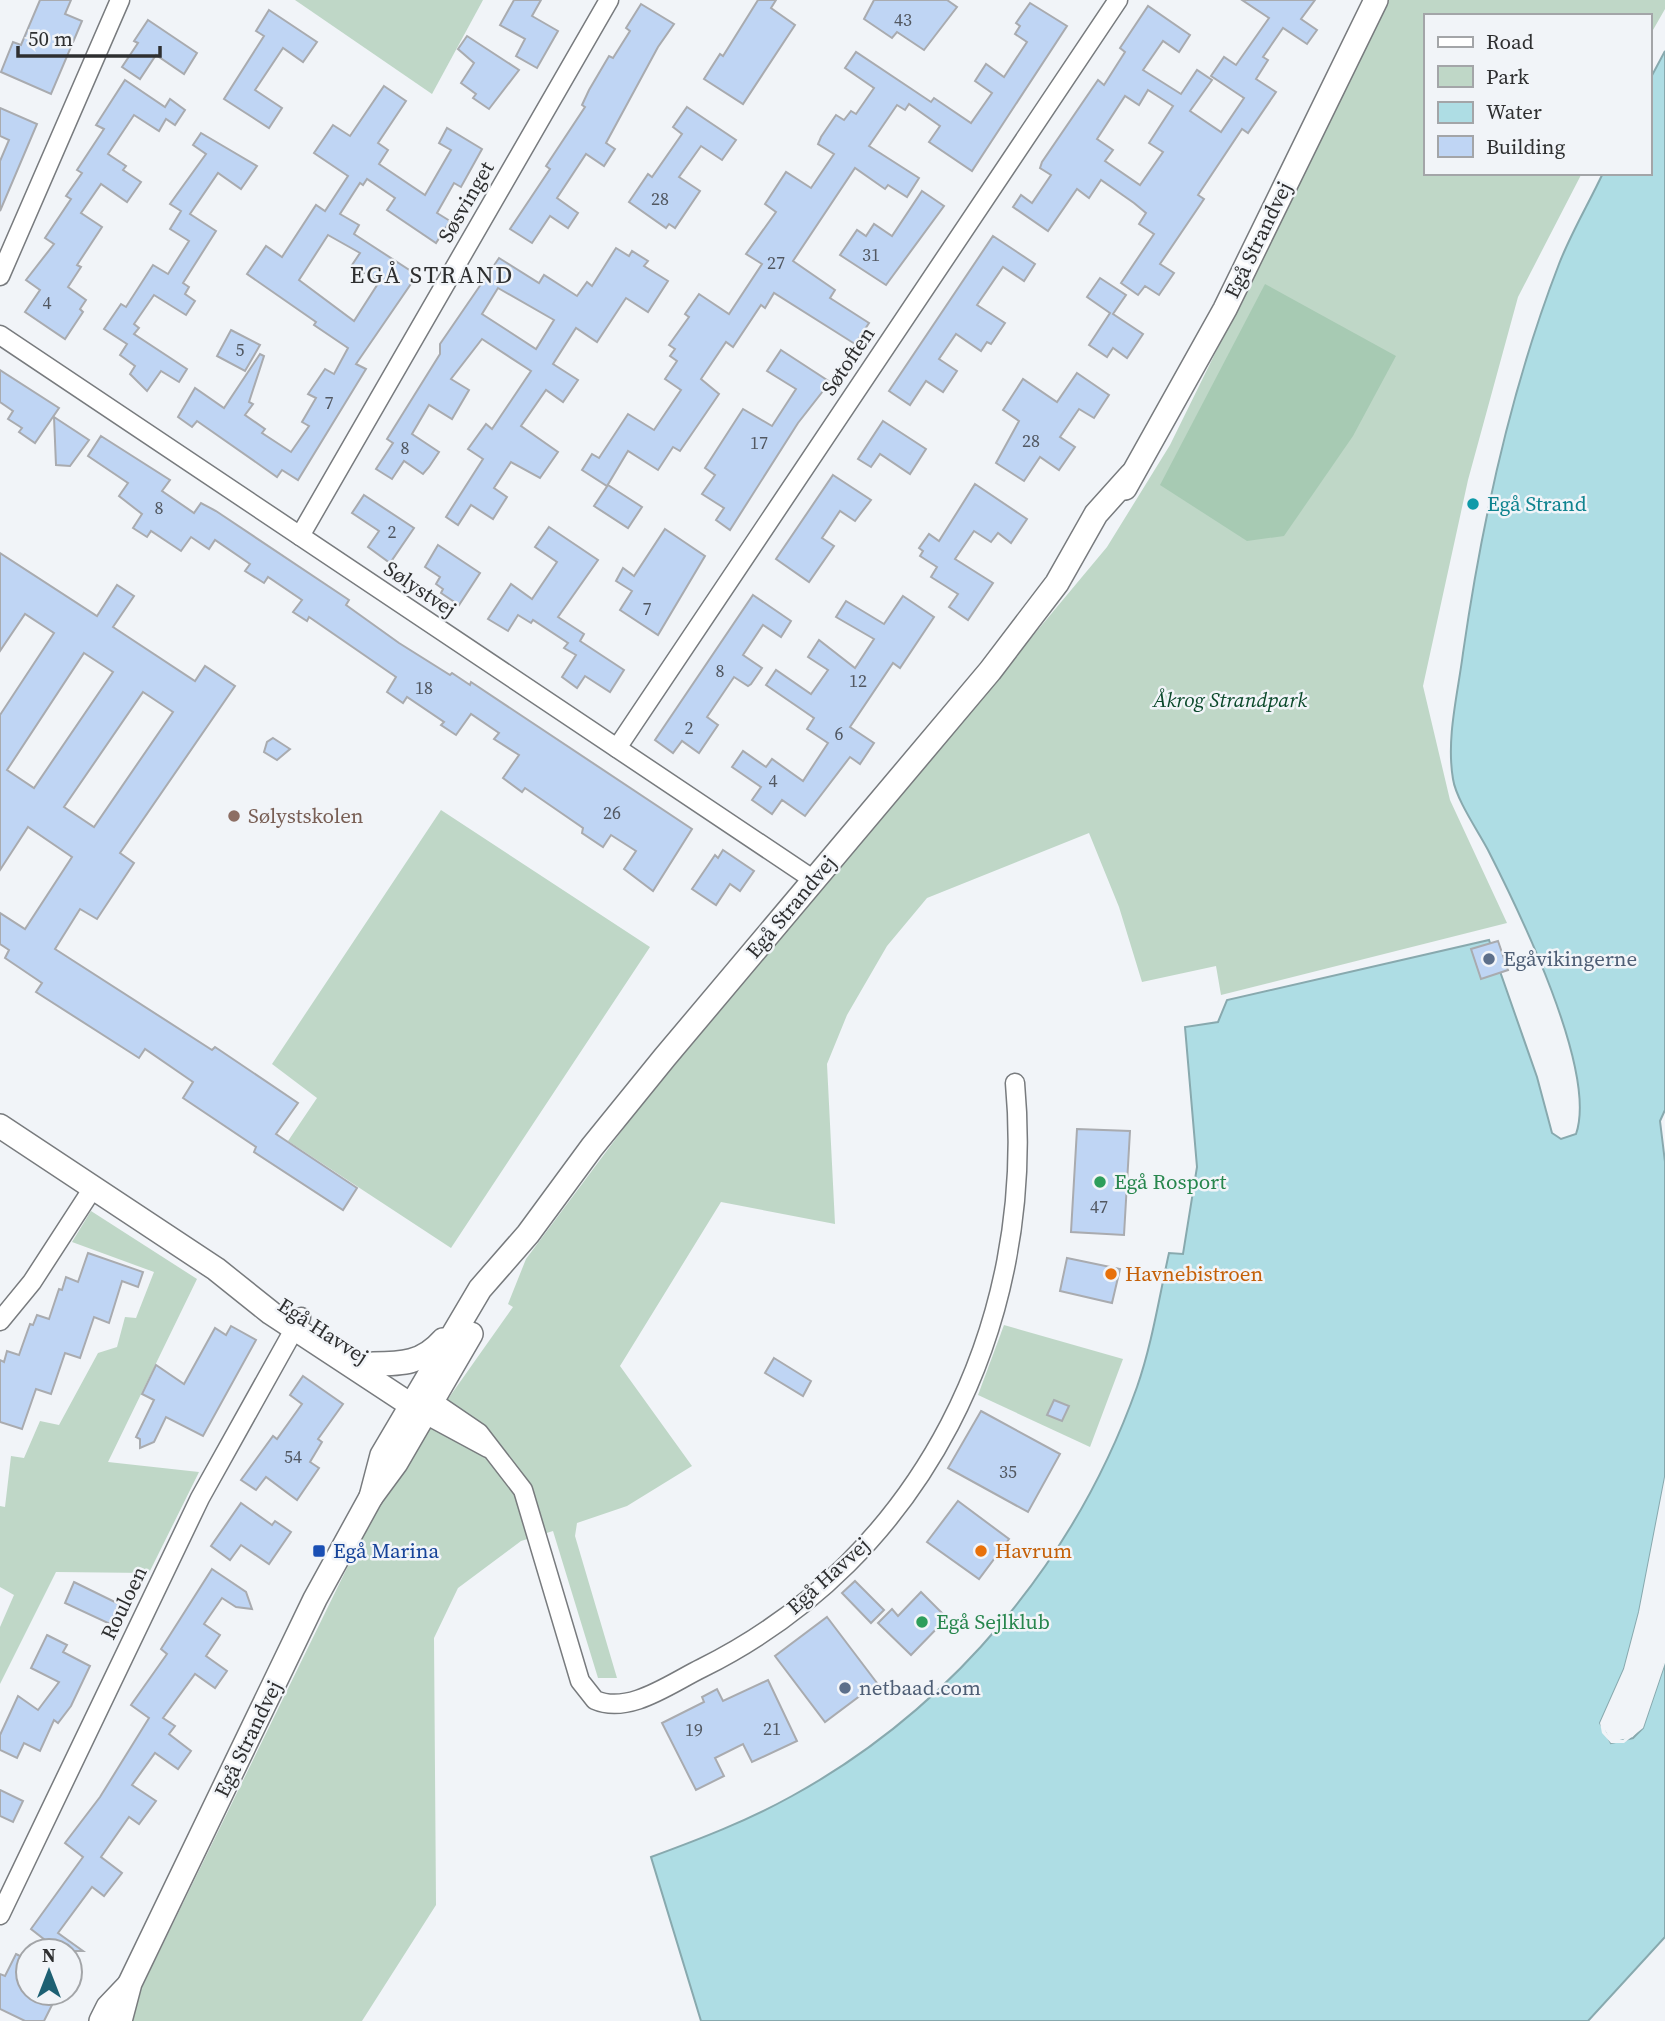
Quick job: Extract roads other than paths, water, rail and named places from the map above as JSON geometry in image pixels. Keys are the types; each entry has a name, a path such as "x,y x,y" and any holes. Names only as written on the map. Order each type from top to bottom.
{"street":[{"path":"0,276 120,0"},
{"name":"Søsvinget","path":"300,536 609,0"},
{"name":"Søtoften","path":"617,748 1118,0"},
{"name":"Egå Strandvej","path":"421,1403 480,1289 528,1234 629,1100 990,671 1057,583 1097,541 1109,523 1131,475 1175,402 1225,309 1376,0"},
{"name":"Sølystvej","path":"0,335 814,880"},
{"name":"Egå Havvej","path":"298,1323 373,1364 455,1433 491,1450 523,1490 580,1681 595,1700 612,1706 634,1701 754,1639 819,1590 877,1532 926,1466 966,1394 995,1317 1013,1237 1019,1151 1015,1083"},
{"name":"Egå Havvej","path":"0,1126 421,1403"},
{"path":"0,1321 32,1282 93,1188"},
{"name":"Egå Strandvej","path":"120,2021 130,1983 316,1599 371,1497 382,1455 421,1403 528,1234"},
{"path":"373,1364 406,1364 424,1357 464,1317"},
{"name":"Rouloen","path":"0,1915 200,1498 298,1323"},
{"name":"Egå Strandvej","path":"101,2021 108,2007 130,1983"}],"water":[{"path":"1665,51 1665,1110 1660,1121 1665,1162 1665,1477 1639,1612 1624,1669 1600,1723 1611,1743 1633,1738 1643,1728 1665,1663 1665,1937 1588,2021 701,2021 651,1857 741,1822 792,1796 850,1760 905,1719 955,1673 1002,1623 1043,1569 1080,1511 1111,1450 1142,1371 1169,1253 1183,1254 1197,1167 1185,1027 1218,1022 1227,1000 1489,940 1537,1077 1552,1133 1561,1139 1576,1134 1580,1106 1576,1071 1566,1032 1552,990 1518,910 1455,787 1451,763 1452,732 1479,554 1500,456 1526,359 1564,252 1602,175 1651,175 1651,77"}],"place":[{"name":"Egå Strand","path":"1473,504"},
{"name":"Sølystskolen","path":"234,816"},
{"name":"Egåvikingerne","path":"1489,959"},
{"name":"Egå Rosport","path":"1100,1182"},
{"name":"Havnebistroen","path":"1111,1274"},
{"name":"Egå Marina","path":"319,1551"},
{"name":"Havrum","path":"981,1551"},
{"name":"Egå Sejlklub","path":"922,1622"},
{"name":"netbaad.com","path":"845,1688"}],"district":[{"name":"EGÅ STRAND","path":"432,275"}],"park label":[{"name":"Åkrog Strandpark","path":"1230,700"}]}
